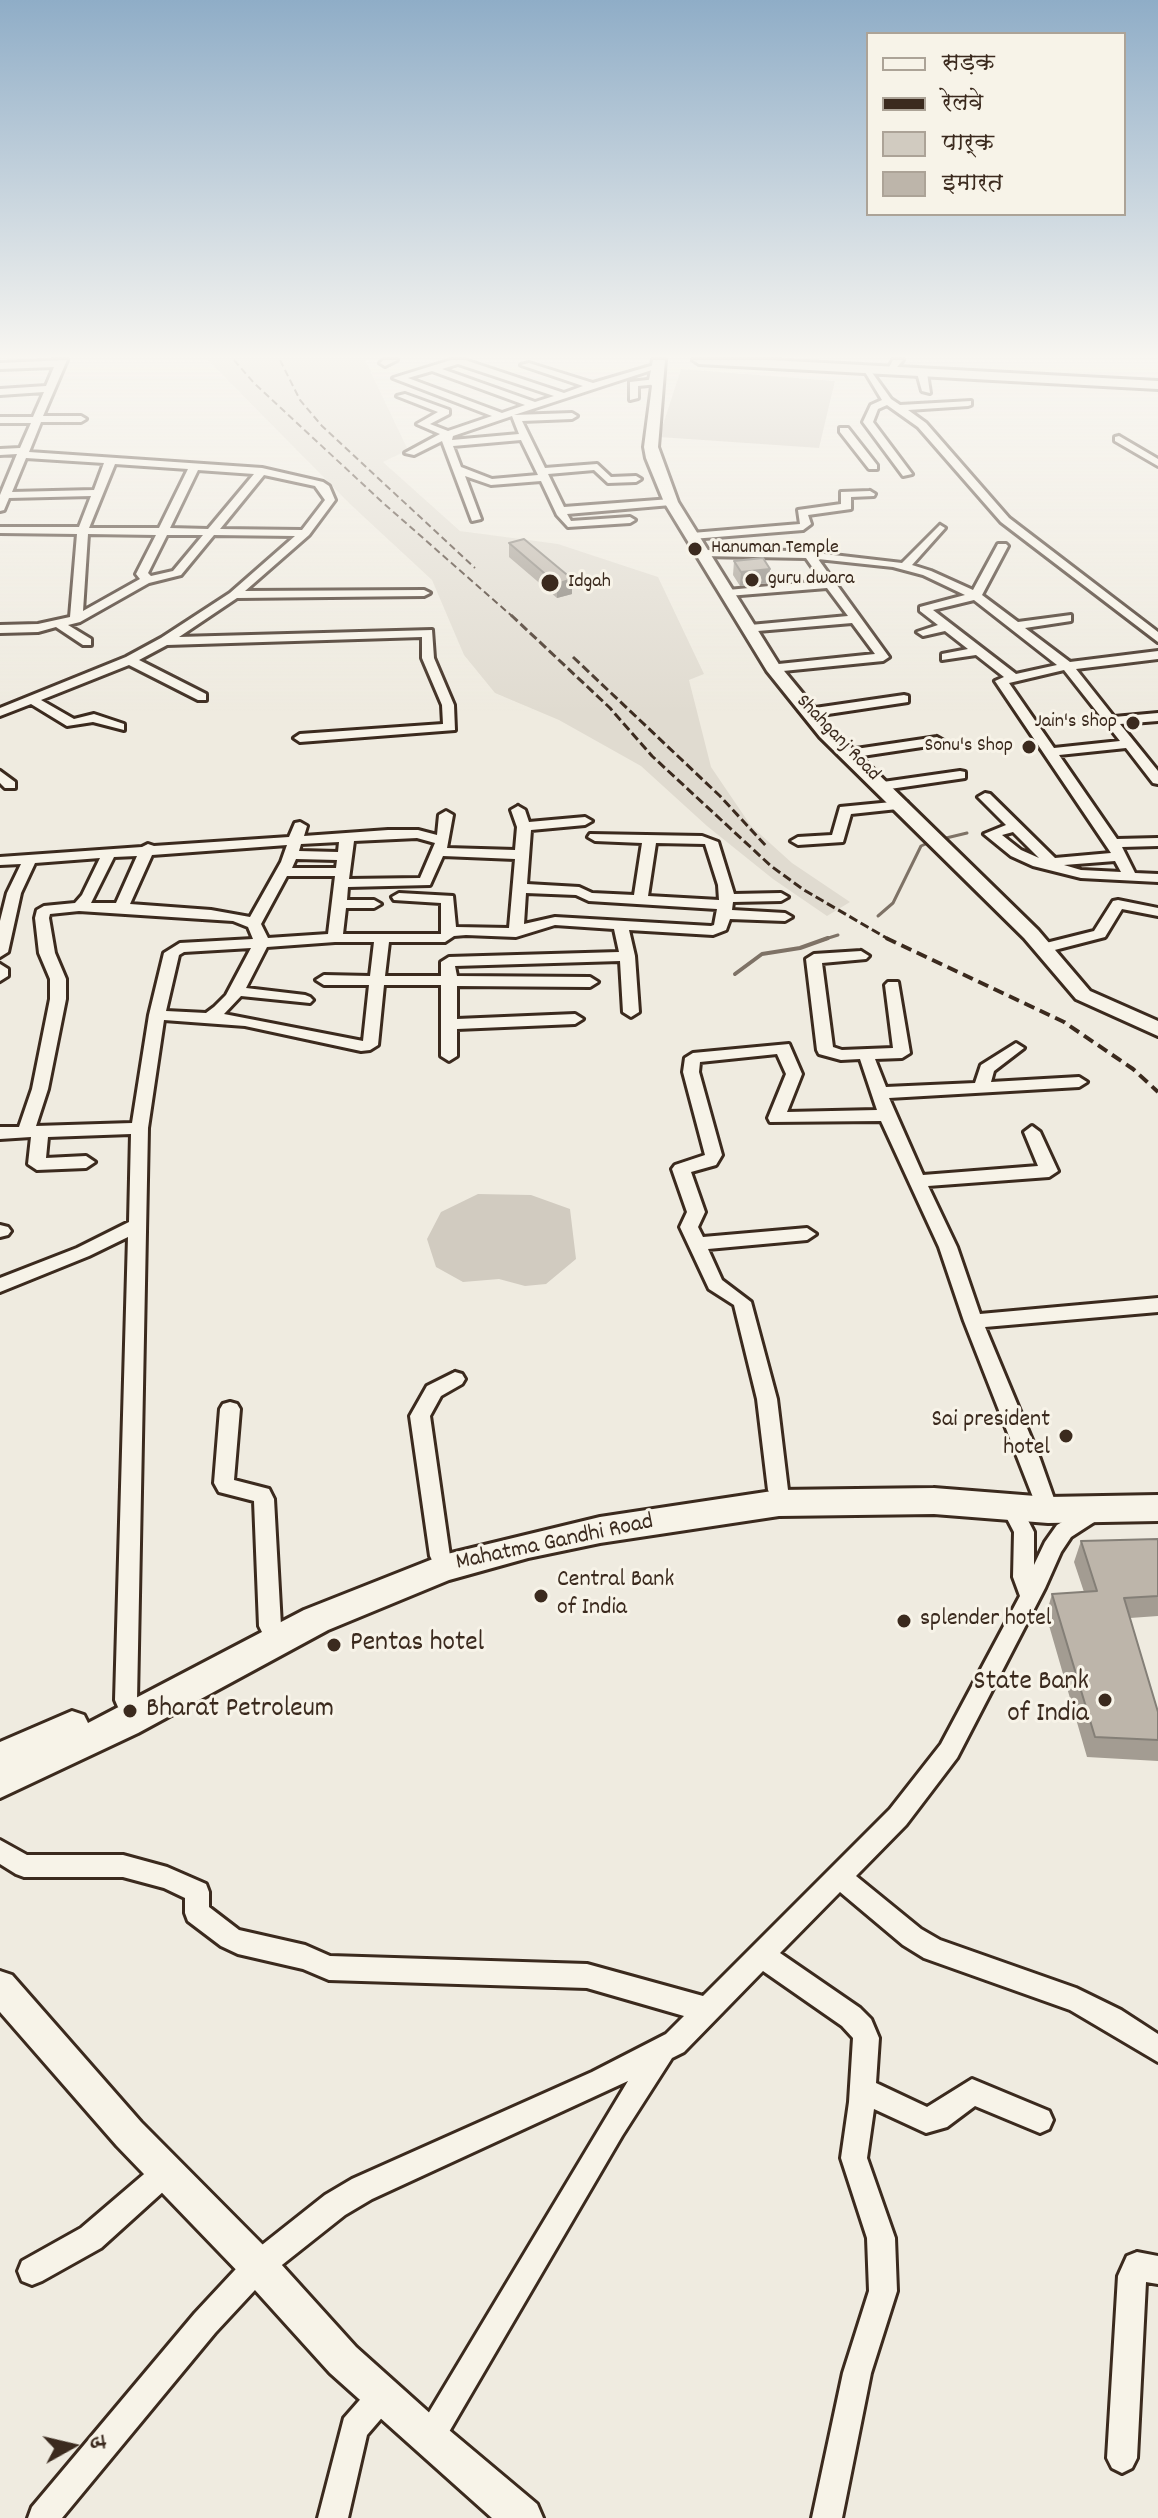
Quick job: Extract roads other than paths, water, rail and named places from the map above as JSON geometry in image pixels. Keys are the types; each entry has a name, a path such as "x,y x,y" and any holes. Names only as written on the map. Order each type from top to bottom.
{"highway":[{"name":"Mahatma Gandhi Road","path":"0,1759 126,1700 319,1602 440,1556 591,1513 778,1490 880,1484 1099,1508 1158,1508"},
{"name":"Mahatma Gandhi Road","path":"0,1782 126,1722 316,1620 443,1568 528,1545 600,1530 779,1503 934,1501 1011,1507 1158,1490"}],"main road":[{"name":"Shahganj Road","path":"662,478 671,502 773,668 808,713 943,844 1043,948 1083,995 1158,1029"},
{"path":"0,1987 166,2172 258,2266 343,2360 429,2439 523,2518"}],"street":[{"path":"76,619 83,530 104,478"},
{"path":"148,580 142,574 189,478"},
{"path":"0,629 38,628 76,619 148,580 177,573 256,478"},
{"path":"0,712 34,701 130,660 165,641 234,595 305,533 330,500 325,488 298,478"},
{"path":"460,478 476,519"},
{"path":"479,478 491,482 520,478"},
{"path":"544,478 568,524 630,520"},
{"path":"606,478 636,479"},
{"path":"969,478 1005,520 1158,638"},
{"path":"0,508 6,490 98,493"},
{"path":"692,536 803,527 806,524 803,511 847,507 845,494 870,494"},
{"path":"561,512 671,502"},
{"path":"905,566 940,528"},
{"path":"0,530 305,533"},
{"path":"1002,546 976,596 925,608 1012,677"},
{"path":"702,553 809,555 905,566 976,596 1067,666 1114,721 1158,780"},
{"path":"773,668 883,656 809,555"},
{"path":"728,593 831,584"},
{"path":"234,595 424,593"},
{"path":"1017,626 1067,618"},
{"path":"750,629 858,619"},
{"path":"57,623 87,642"},
{"path":"923,632 947,627"},
{"path":"165,641 428,633 428,658 448,705 450,727 300,738"},
{"path":"946,657 978,651"},
{"path":"1131,878 1116,850 1001,682 1067,666 1157,657"},
{"path":"130,660 202,697"},
{"path":"808,713 904,699"},
{"path":"34,701 72,723 94,718 119,727"},
{"path":"1114,721 1158,717"},
{"path":"849,754 937,741"},
{"path":"1050,752 1130,744"},
{"path":"883,786 960,775"},
{"path":"985,797 1055,866"},
{"path":"798,841 838,839 845,810 902,805"},
{"path":"516,933 524,827 518,810"},
{"path":"283,872 423,883 441,846 446,815"},
{"path":"524,827 585,821"},
{"path":"1016,827 991,834 1016,853 1055,866 1131,878 1158,878"},
{"path":"0,861 298,832 347,837 418,834 441,846 521,856"},
{"path":"254,924 283,872 298,832"},
{"path":"335,938 347,837"},
{"path":"126,1700 140,1128 157,1015 176,949 335,938 516,933 546,922 713,931 721,927 725,885 706,841 595,837"},
{"path":"640,900 650,839"},
{"path":"1055,866 1158,842"},
{"path":"121,908 148,848"},
{"path":"79,907 88,897 110,852"},
{"path":"291,855 346,856"},
{"path":"0,952 14,893 30,859"},
{"path":"519,888 579,891 589,897 725,906 785,917"},
{"path":"399,897 448,899 449,1056"},
{"path":"725,906 781,897"},
{"path":"340,904 374,904"},
{"path":"1043,948 1100,934 1118,904 1158,912"},
{"path":"86,1162 37,1164 33,1133 58,999 58,979 47,953 43,912 79,907 121,908 236,917 254,924 262,942"},
{"path":"620,924 627,956 631,1012"},
{"path":"157,1015 245,1021 368,1046 373,1042 382,938"},
{"path":"209,1018 236,991 262,942"},
{"path":"570,956 571,982"},
{"path":"449,962 627,956"},
{"path":"861,956 819,956 814,961 825,1050 834,1054 902,1053 893,985"},
{"path":"0,968 0,976"},
{"path":"324,980 590,982"},
{"path":"236,991 305,1000"},
{"path":"449,1024 575,1019"},
{"path":"778,1490 767,1399 742,1302 715,1284 689,1227 696,1212 681,1169 710,1161 714,1155 691,1072 693,1058 783,1048 794,1074 779,1104 776,1118 887,1115"},
{"path":"981,1088 987,1069 1016,1048"},
{"path":"866,1055 887,1115 948,1247 973,1321 1045,1501"},
{"path":"880,1093 1079,1082"},
{"path":"0,1133 140,1128"},
{"path":"918,1181 1049,1171 1032,1132"},
{"path":"4,1281 83,1252 139,1224"},
{"path":"698,1244 807,1234"},
{"path":"973,1321 1158,1305"},
{"path":"440,1556 420,1416 434,1391 455,1379"},
{"path":"230,1409 224,1483 262,1495 264,1499 270,1626"},
{"path":"1011,1507 1024,1532 1024,1577 1029,1594"},
{"path":"429,2439 613,2127 663,2052 898,1817 949,1751 1064,1531 1099,1508"},
{"path":"0,1851 24,1866 123,1866 167,1878 197,1892 197,1913 238,1942 294,1953 329,1968 587,1976 707,2010"},
{"path":"840,1877 912,1937 933,1950 1076,2000 1158,2049"},
{"path":"760,1954 851,2017 862,2028 866,2051 854,2158 881,2238 883,2291 857,2373 827,2518"},
{"path":"43,2518 205,2323 258,2266 335,2205 362,2189 663,2052"},
{"path":"863,2090 926,2120 938,2118 972,2092 1040,2120"},
{"path":"32,2271 69,2247 91,2238 166,2172"},
{"path":"1122,2458 1132,2276 1137,2266 1158,2270"},
{"path":"333,2518 354,2428 382,2396"}],"waterway":[{"path":"942,839 967,833"},
{"path":"878,916 893,903 921,846 930,842"},
{"path":"825,939 838,935"},
{"path":"735,974 762,954 800,948 825,939"}],"railway":[{"path":"356,478 513,617"},
{"path":"377,478 475,568"},
{"path":"511,615 610,708 652,756 771,866 804,890 889,939"},
{"path":"573,657 720,796 767,847"},
{"path":"889,939 1064,1022 1133,1069 1158,1092"}],"place":[{"name":"Hanuman Temple","path":"695,549"},
{"name":"guru dwara","path":"752,580"},
{"name":"Idgah","path":"550,583"},
{"name":"Jain's Shop","path":"1133,723"},
{"name":"Sonu's Shop","path":"1029,747"},
{"name":"Sai president hotel","path":"1066,1436"},
{"name":"Central Bank of India","path":"541,1596"},
{"name":"splender hotel","path":"904,1621"},
{"name":"Pentas hotel","path":"334,1645"},
{"name":"State Bank of India","path":"1105,1700"},
{"name":"Bharat Petroleum","path":"130,1711"}]}
